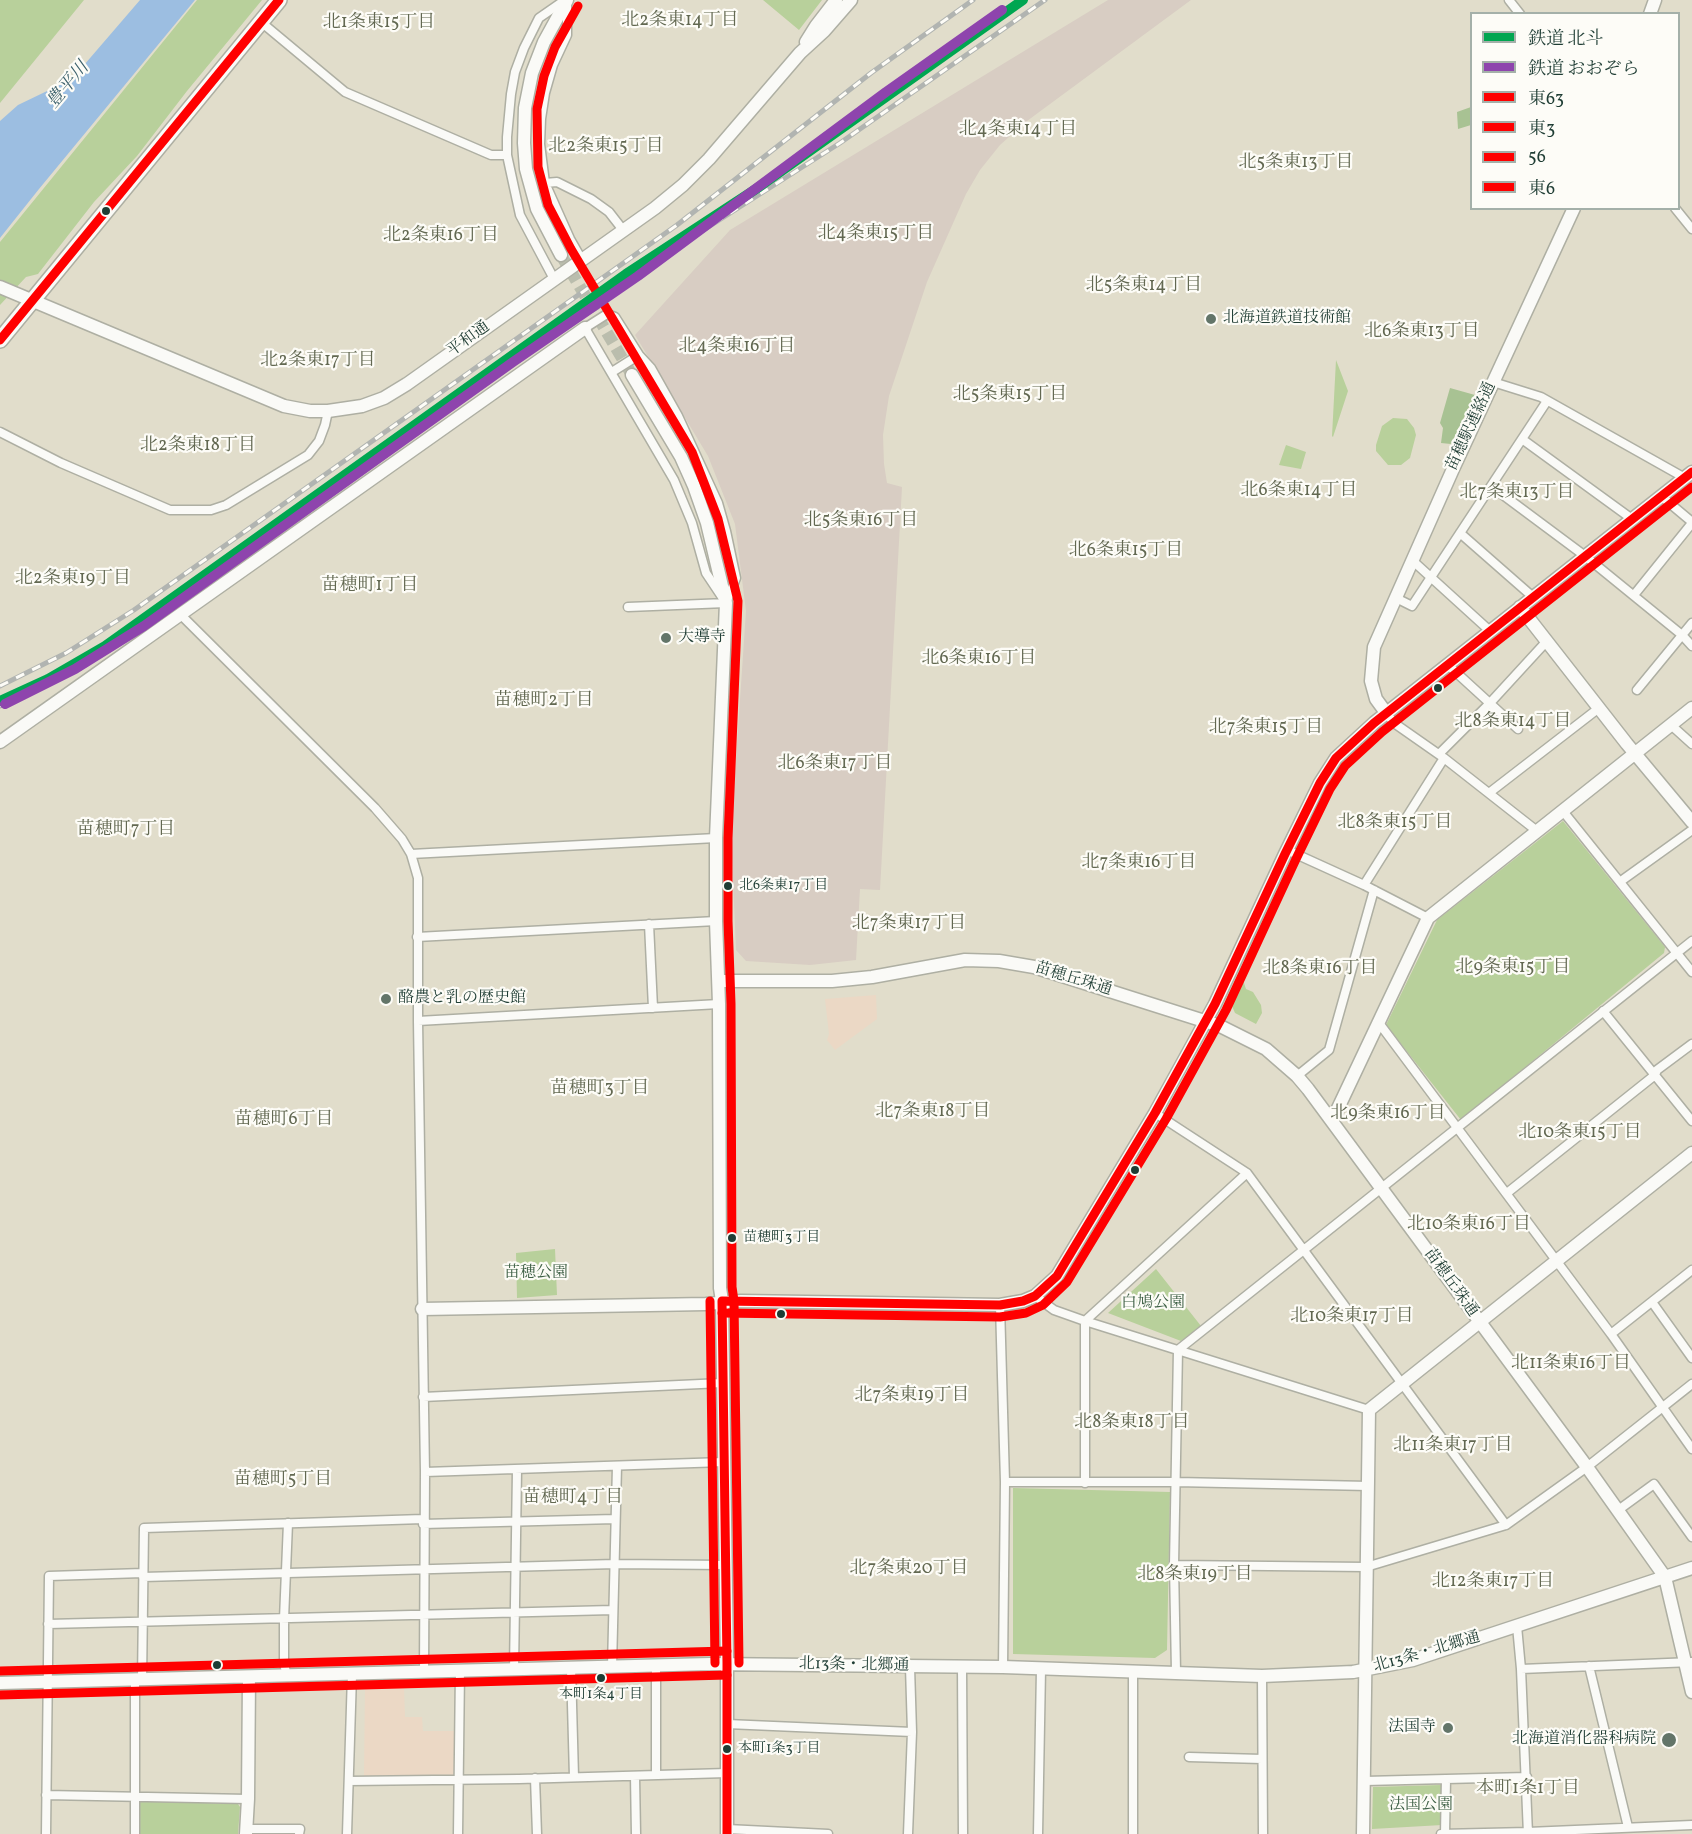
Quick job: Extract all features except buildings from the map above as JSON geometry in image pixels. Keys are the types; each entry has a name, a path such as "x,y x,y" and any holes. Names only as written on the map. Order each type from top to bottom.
{"highway":[{"path":"0,340 279,0"}],"street":[{"path":"554,279 520,215 507,155 511,94 515,72 524,48 539,18 566,0"},
{"path":"566,0 567,35 553,65 545,93 540,144 546,183 582,260"},
{"path":"561,255 537,209 526,169 524,143 525,108 532,74 544,42 566,0"},
{"path":"800,53 816,26 836,0"},
{"name":"平和通","path":"5,289 260,398 284,406 310,411 328,411 362,406 384,398 406,385 655,208 709,159 800,53 824,31 851,0"},
{"path":"1509,0 1518,12"},
{"path":"261,22 345,92 491,155 507,155"},
{"path":"546,183 557,182 574,189 609,212 623,230"},
{"name":"苗穂駅連絡通","path":"1387,714 1376,699 1372,688 1371,658 1374,646 1492,382 1573,210"},
{"path":"1677,210 1692,229"},
{"path":"0,742 607,314 615,317 639,355 651,368 678,416 718,503 736,578 726,603"},
{"path":"585,328 674,480 692,523 706,573 726,603"},
{"path":"612,372 639,355"},
{"path":"632,375 681,457 694,486 707,523 726,603 716,838 716,921 719,981 720,1288 728,1724 727,1832 828,1834"},
{"path":"422,1309 694,1304 722,1301 1000,1305 1023,1301 1035,1296 1057,1276 1155,1113 1215,1004 1287,849 1320,783 1336,758 1350,743 1689,475 1547,401 1492,382"},
{"path":"1396,598 1412,606 1547,401"},
{"path":"0,432 61,464 170,510 211,510 226,506 308,455 319,441 328,411"},
{"path":"1522,439 1632,519"},
{"path":"1491,486 1585,556 1682,635 1692,646"},
{"path":"1634,596 1692,522 1661,496"},
{"path":"1460,534 1533,597"},
{"path":"1413,561 1490,631"},
{"path":"628,607 726,603"},
{"path":"1520,607 1692,822"},
{"path":"181,615 375,808 402,839 411,854 418,878 424,1673"},
{"path":"1637,690 1692,623"},
{"path":"1364,885 1441,756 1546,642"},
{"path":"1448,665 1518,729"},
{"path":"1489,793 1599,708"},
{"path":"1332,1121 1428,918 1692,708"},
{"path":"1387,714 1394,723 1441,756 1537,831"},
{"path":"1671,725 1692,744"},
{"path":"1562,810 1692,972"},
{"path":"1621,881 1692,830"},
{"path":"411,854 716,838"},
{"path":"1287,849 1428,918"},
{"path":"1297,1076 1329,1050 1374,890"},
{"path":"417,937 716,921"},
{"path":"649,924 653,1008"},
{"path":"1178,1350 1692,941"},
{"name":"苗穂丘珠通","path":"719,981 832,981 872,977 965,960 999,961 1034,967 1203,1023 1220,1026 1266,1049 1297,1076 1332,1121 1587,1467 1665,1577 1689,1663 1692,1692"},
{"path":"418,1021 719,1004"},
{"path":"1603,1011 1692,1121"},
{"path":"1379,1023 1611,1334 1692,1449"},
{"path":"1507,1193 1692,1044"},
{"path":"1155,1113 1247,1173 1305,1248 1506,1525"},
{"path":"1369,1410 1692,1153"},
{"path":"1084,1483 1085,1321 1247,1173"},
{"path":"1611,1334 1692,1270"},
{"path":"1035,1296 1054,1310 1085,1321 1369,1410"},
{"path":"1652,1302 1692,1358"},
{"path":"1000,1305 1005,1482 1003,1667"},
{"path":"1176,1672 1174,1564 1178,1350"},
{"path":"423,1397 722,1383"},
{"path":"1174,1564 1366,1567 1506,1525 1587,1467 1692,1384"},
{"path":"1363,1834 1369,1410"},
{"path":"424,1472 723,1462"},
{"path":"612,1667 616,1466"},
{"path":"514,1669 517,1470"},
{"path":"1005,1482 1176,1482 1369,1486"},
{"path":"1617,1511 1654,1484 1692,1537"},
{"path":"135,1834 144,1528 288,1523 615,1519"},
{"path":"287,1677 284,1663 284,1619 288,1523"},
{"path":"46,1834 49,1576 285,1574 615,1564 725,1565"},
{"name":"北13条・北郷通","path":"0,1683 727,1664 1003,1667 1262,1676 1366,1671 1413,1660 1692,1568"},
{"path":"48,1624 613,1610"},
{"path":"1517,1626 1527,1777 1528,1833"},
{"path":"1521,1669 1689,1663"},
{"path":"656,1665 656,1775"},
{"path":"1589,1666 1628,1827"},
{"path":"908,1834 912,1732 910,1667"},
{"path":"962,1667 963,1834"},
{"path":"571,1668 574,1777"},
{"path":"1038,1834 1041,1669"},
{"path":"458,1834 460,1670"},
{"path":"1133,1671 1133,1834"},
{"path":"347,1834 352,1675"},
{"path":"1262,1676 1263,1834"},
{"path":"249,1678 246,1832 300,1828 299,1834"},
{"path":"728,1724 912,1732"},
{"path":"1189,1757 1262,1759"},
{"path":"349,1781 727,1773"},
{"path":"635,1776 636,1834"},
{"path":"1365,1781 1527,1777"},
{"path":"535,1778 537,1834"},
{"path":"1445,1834 1446,1779"},
{"path":"46,1795 248,1798"},
{"path":"1441,1834 1528,1833 1692,1825"}],"shaded area":[{"path":"1108,0 1191,0 1027,121 1000,145 980,170 966,194 927,282 889,396 883,435 884,464 887,483 902,487 880,890 860,889 856,960 810,965 746,961 736,950 731,832 746,611 735,524 708,456 635,335 730,230"},
{"path":"876,995 877,1019 835,1050 827,1040 829,1034 825,999"},
{"path":"365,1687 404,1687 405,1717 422,1717 423,1731 455,1731 456,1775 364,1776"}],"green space":[{"path":"0,0 84,0 0,103"},
{"path":"197,0 262,0 137,156 94,202 38,274 26,277 0,305 0,242"},
{"path":"763,0 822,0 799,30"},
{"path":"1470,107 1470,125 1458,129 1457,112"},
{"path":"1336,360 1348,391 1333,437 1332,436"},
{"path":"1450,388 1475,395 1451,444 1441,443 1443,428 1440,423"},
{"path":"1393,418 1407,419 1416,435 1410,458 1401,465 1388,465 1376,451 1382,426"},
{"path":"1286,445 1306,452 1301,469 1279,465"},
{"path":"1563,821 1665,947 1664,953 1461,1120 1386,1025 1437,920"},
{"path":"1243,980 1246,989 1253,992 1261,1005 1262,1013 1256,1024 1235,1013 1232,1006"},
{"name":"苗穂公園","path":"555,1249 557,1295 517,1298 516,1253"},
{"name":"白鳩公園","path":"1156,1269 1201,1326 1181,1341 1108,1313"},
{"path":"1013,1488 1170,1492 1167,1650 1155,1658 1013,1654"},
{"name":"法国公園","path":"1441,1785 1442,1825 1372,1829 1373,1787"},
{"path":"140,1802 238,1804 240,1807 238,1834 139,1834"}],"water":[{"name":"豊平川","path":"140,0 195,0 0,238 0,121 18,105 72,79"}],"tunnel":[{"path":"561,255 632,375"}],"railway":[{"path":"0,686 66,653 134,610 677,225 871,73 973,0"},
{"path":"0,706 50,683 107,651 644,268 840,143 1045,0"}],"rail line":[{"name":"北斗","path":"0,701 48,679 105,646 626,274 759,187 1023,0"},
{"name":"おおぞら","path":"5,704 75,669 144,626 513,362 638,276 886,92 1002,10"}],"transit line":[{"name":"東6","path":"0,340 279,0"},
{"name":"56","path":"578,6 555,47 544,76 537,109 538,167 548,205 571,249 692,452 718,519 738,601 728,838 728,921 739,1663"},
{"name":"東63","path":"722,1301 1000,1305 1023,1301 1035,1296 1057,1276 1155,1113 1215,1004 1285,854 1320,783 1336,758 1374,723 1692,472"},
{"name":"東3","path":"722,1313 1000,1317 1026,1313 1043,1305 1067,1282 1166,1119 1226,1010 1330,789 1345,766 1382,732 1692,487"},
{"name":"東3","path":"710,1301 715,1663"},
{"name":"東63","path":"722,1301 727,1834"},
{"name":"56","path":"0,1671 727,1651"},
{"name":"東3","path":"0,1695 727,1675"}],"place":[{"name":"北海道鉄道技術館","path":"1211,319"},
{"name":"大導寺","path":"666,638"},
{"name":"北6条東17丁目","path":"728,886"},
{"name":"酪農と乳の歴史館","path":"386,999"},
{"name":"苗穂町3丁目","path":"732,1238"},
{"name":"本町1条4丁目","path":"601,1678"},
{"name":"法国寺","path":"1448,1728"},
{"name":"北海道消化器科病院","path":"1669,1740"},
{"name":"本町1条3丁目","path":"727,1749"}],"district":[{"name":"北2条東14丁目","path":"680,22"},
{"name":"北1条東15丁目","path":"379,24"},
{"name":"北4条東14丁目","path":"1018,131"},
{"name":"北2条東15丁目","path":"606,148"},
{"name":"北5条東13丁目","path":"1296,164"},
{"name":"北4条東15丁目","path":"876,235"},
{"name":"北2条東16丁目","path":"441,237"},
{"name":"北5条東14丁目","path":"1144,287"},
{"name":"北6条東13丁目","path":"1422,333"},
{"name":"北4条東16丁目","path":"737,348"},
{"name":"北2条東17丁目","path":"318,362"},
{"name":"北5条東15丁目","path":"1010,396"},
{"name":"北2条東18丁目","path":"198,447"},
{"name":"北6条東14丁目","path":"1299,492"},
{"name":"北7条東13丁目","path":"1517,494"},
{"name":"北5条東16丁目","path":"861,522"},
{"name":"北6条東15丁目","path":"1126,552"},
{"name":"北2条東19丁目","path":"73,580"},
{"name":"苗穂町1丁目","path":"370,587"},
{"name":"北6条東16丁目","path":"979,660"},
{"name":"苗穂町2丁目","path":"544,702"},
{"name":"北8条東14丁目","path":"1513,723"},
{"name":"北7条東15丁目","path":"1266,729"},
{"name":"北6条東17丁目","path":"835,765"},
{"name":"北8条東15丁目","path":"1395,824"},
{"name":"苗穂町7丁目","path":"126,831"},
{"name":"北7条東16丁目","path":"1139,864"},
{"name":"北7条東17丁目","path":"909,925"},
{"name":"北9条東15丁目","path":"1513,969"},
{"name":"北8条東16丁目","path":"1320,970"},
{"name":"苗穂町3丁目","path":"600,1090"},
{"name":"北7条東18丁目","path":"933,1113"},
{"name":"北9条東16丁目","path":"1388,1115"},
{"name":"苗穂町6丁目","path":"284,1121"},
{"name":"北10条東15丁目","path":"1580,1134"},
{"name":"北10条東16丁目","path":"1469,1226"},
{"name":"北10条東17丁目","path":"1352,1318"},
{"name":"北11条東16丁目","path":"1571,1365"},
{"name":"北7条東19丁目","path":"912,1397"},
{"name":"北8条東18丁目","path":"1132,1424"},
{"name":"北11条東17丁目","path":"1453,1447"},
{"name":"苗穂町5丁目","path":"283,1481"},
{"name":"苗穂町4丁目","path":"573,1499"},
{"name":"北7条東20丁目","path":"909,1570"},
{"name":"北8条東19丁目","path":"1195,1576"},
{"name":"北12条東17丁目","path":"1493,1583"},
{"name":"本町1条1丁目","path":"1528,1790"}]}
